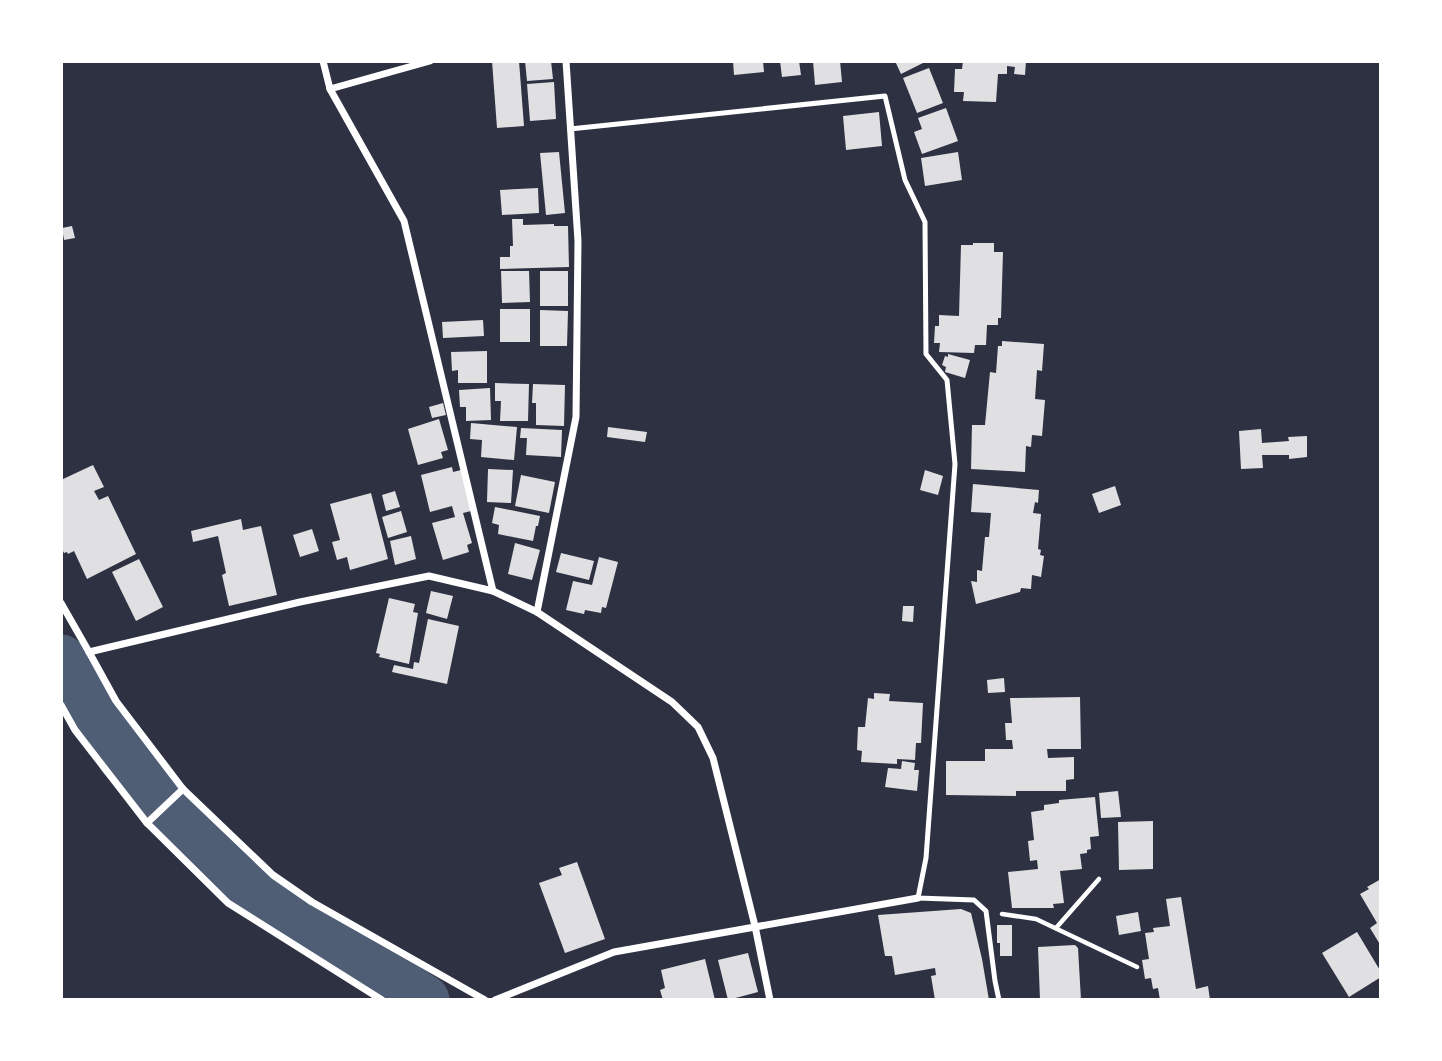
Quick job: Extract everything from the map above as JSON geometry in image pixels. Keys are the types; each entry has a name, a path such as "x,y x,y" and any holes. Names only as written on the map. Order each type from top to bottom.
{"street":[{"path":"323,61 330,89 404,221 493,591"},
{"path":"330,89 430,61"},
{"path":"537,612 576,417 578,241 566,61"},
{"path":"89,652 287,605 429,576 493,591 537,612 672,702 698,727 713,758 755,926 770,1000"},
{"path":"61,603 116,701 183,789 273,875 312,902 485,1000"},
{"path":"61,705 75,730 147,823 228,903 382,1000"},
{"path":"147,823 183,789"},
{"path":"495,1000 614,952 918,898"}],"lane":[{"path":"570,129 885,96 905,180 925,222 926,354 947,380 955,464 926,858 918,898 974,901 986,911 999,1000"}],"path":[{"path":"1056,928 1099,879"},
{"path":"986,911 1036,919 1137,967"}],"building":[{"path":"492,61 519,61 524,126 497,128"},
{"path":"525,61 551,61 553,79 527,81"},
{"path":"733,61 763,61 764,72 734,75"},
{"path":"780,61 799,61 801,75 782,77"},
{"path":"813,61 840,61 842,82 815,85"},
{"path":"895,61 927,61 901,74"},
{"path":"963,61 1026,61 1025,75 1014,74 1015,67 1007,66 1007,74 998,74 996,102 963,101 964,92 954,92 955,69 962,69"},
{"path":"929,68 943,103 917,113 903,78"},
{"path":"554,82 556,119 530,121 527,84"},
{"path":"946,108 958,141 922,154 914,132 922,129 918,118"},
{"path":"879,112 882,146 846,150 843,116"},
{"path":"559,152 565,213 546,215 540,153"},
{"path":"958,152 962,180 925,186 921,158"},
{"path":"538,188 539,213 502,215 500,190"},
{"path":"512,219 523,219 523,225 568,226 569,267 500,269 500,257 510,257 510,246 513,246"},
{"path":"72,226 75,238 64,240 62,228"},
{"path":"994,243 994,252 1003,252 1001,318 998,318 998,325 987,325 986,345 975,345 974,353 939,352 940,343 934,343 935,326 939,326 939,315 959,316 961,245"},
{"path":"501,271 529,271 530,302 502,303"},
{"path":"540,271 568,271 568,306 540,306"},
{"path":"500,309 530,309 530,342 500,342"},
{"path":"540,310 568,311 567,346 540,346"},
{"path":"483,320 484,336 443,338 442,322"},
{"path":"1002,341 1044,344 1042,371 1037,370 1035,399 1045,400 1042,436 1032,435 1031,447 1026,446 1025,472 971,469 972,425 985,425 990,372 996,373 998,346 1002,346"},
{"path":"487,351 487,383 458,383 458,370 452,371 451,352"},
{"path":"948,354 970,360 965,378 945,372 946,367 942,365"},
{"path":"495,383 529,384 528,421 500,421 501,401 495,401"},
{"path":"533,384 565,385 564,426 536,425 536,403 532,403"},
{"path":"490,388 491,420 466,421 466,407 460,407 459,390"},
{"path":"443,403 446,415 432,418 429,407"},
{"path":"439,419 448,450 441,452 443,458 418,465 408,429"},
{"path":"471,423 517,427 514,460 481,457 482,440 470,439"},
{"path":"608,427 647,432 645,442 607,437"},
{"path":"521,428 562,430 561,457 526,455 527,438 520,438"},
{"path":"1261,429 1262,443 1289,441 1288,437 1307,436 1307,457 1289,459 1289,455 1262,455 1263,468 1241,469 1239,431"},
{"path":"93,465 104,487 94,491 99,500 108,496 136,554 87,579 74,551 64,553 61,547 61,480"},
{"path":"452,467 453,472 461,470 471,511 463,513 472,543 467,545 469,552 443,560 432,523 455,517 452,506 430,512 421,475"},
{"path":"488,469 513,470 511,503 487,502"},
{"path":"925,470 943,476 938,495 920,490"},
{"path":"521,475 555,482 549,513 515,506"},
{"path":"973,484 1039,490 1038,503 1035,502 1033,513 1041,514 1038,549 1041,550 1040,555 1044,556 1041,577 1032,575 1031,589 1021,588 1020,592 976,604 971,581 977,582 977,570 982,571 985,537 989,537 991,513 971,512"},
{"path":"1115,486 1121,505 1099,513 1092,494"},
{"path":"395,491 400,507 386,511 382,495"},
{"path":"371,493 388,559 350,570 347,557 337,560 332,542 340,540 330,504"},
{"path":"495,507 540,516 533,541 498,534 499,525 492,523"},
{"path":"401,511 407,532 388,538 382,517"},
{"path":"241,519 243,530 261,526 277,595 229,606 222,575 226,573 218,536 193,542 191,531"},
{"path":"312,529 319,551 300,557 293,535"},
{"path":"411,536 416,559 395,565 390,541"},
{"path":"515,543 540,550 532,580 508,574"},
{"path":"561,553 594,561 589,580 556,572"},
{"path":"599,557 618,562 606,608 602,607 601,613 585,610 584,614 566,610 573,581 592,585"},
{"path":"139,559 163,607 136,621 112,572"},
{"path":"431,591 453,596 447,619 426,613"},
{"path":"389,598 415,604 413,612 418,613 409,664 379,657 380,654 376,653"},
{"path":"903,606 914,606 913,622 902,621"},
{"path":"428,619 459,626 447,684 392,672 394,665 413,669 414,662 419,663"},
{"path":"1004,678 1005,692 988,693 987,680"},
{"path":"874,693 890,694 889,701 923,703 921,743 916,743 915,760 897,759 897,764 861,762 862,751 857,750 858,727 865,727 868,698 874,699"},
{"path":"1080,697 1081,749 1047,749 1048,758 1074,757 1074,779 1066,780 1066,791 1016,791 1016,796 946,795 946,761 985,761 985,749 1013,749 1012,740 1006,740 1005,723 1012,723 1010,698"},
{"path":"902,761 915,763 914,770 919,770 917,791 885,787 888,768 901,769"},
{"path":"1118,791 1121,817 1101,818 1099,793"},
{"path":"1095,797 1099,836 1090,837 1091,849 1080,854 1082,869 1060,871 1064,903 1053,904 1054,908 1012,908 1008,872 1038,869 1037,860 1030,861 1028,841 1034,840 1031,812 1044,810 1044,805 1059,803 1059,800"},
{"path":"1153,821 1153,869 1119,870 1118,822"},
{"path":"577,862 605,939 565,953 539,883 562,875 559,868"},
{"path":"1381,879 1381,946 1370,928 1377,923 1360,894"},
{"path":"1181,897 1196,989 1208,986 1210,1000 1160,1000 1158,988 1153,989 1151,978 1145,979 1142,960 1149,959 1145,933 1154,932 1153,928 1170,926 1166,899"},
{"path":"961,909 971,913 989,1000 935,1000 931,976 936,975 935,968 895,975 892,956 885,956 878,915"},
{"path":"1138,912 1141,931 1119,935 1116,916"},
{"path":"997,925 1012,925 1012,956 1000,956"},
{"path":"1357,932 1381,972 1381,977 1349,997 1322,953"},
{"path":"1075,945 1078,948 1081,1000 1040,1000 1038,947"},
{"path":"748,953 758,992 728,1000 718,960"},
{"path":"705,959 715,1000 663,1000 660,990 665,988 661,970"}],"waterway":[{"path":"61,660 123,757 183,823 253,891 424,1000"}]}
